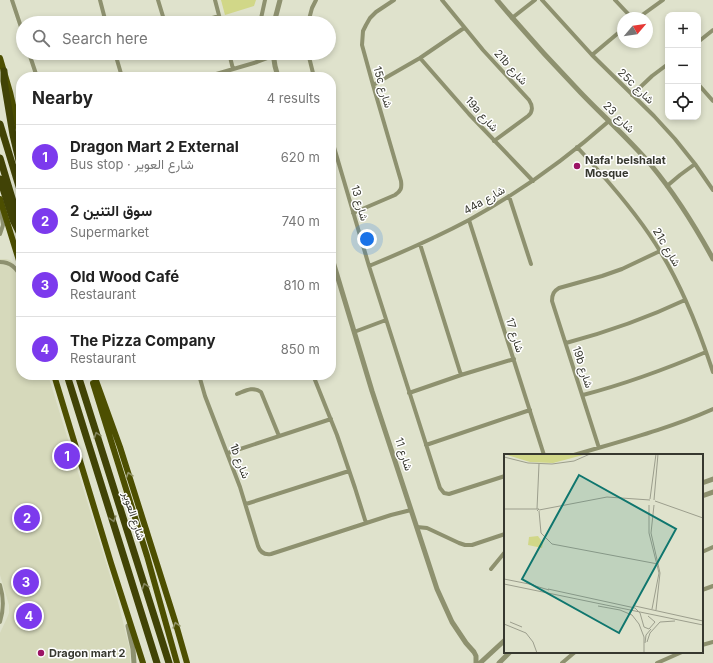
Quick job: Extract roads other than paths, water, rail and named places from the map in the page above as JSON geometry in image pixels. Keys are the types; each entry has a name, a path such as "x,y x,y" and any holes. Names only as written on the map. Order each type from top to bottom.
{"highway":[{"path":"4,71 4,81 16,148"},
{"path":"0,124 16,177"},
{"path":"0,158 16,211"},
{"path":"0,179 16,226"},
{"name":"شارع العوير","path":"69,380 157,663"},
{"name":"شارع العوير","path":"80,380 170,663"}],"main road":[{"path":"0,58 16,117"},
{"path":"0,199 16,251"},
{"path":"56,380 106,548 143,663"},
{"path":"92,380 143,542 177,663"},
{"path":"96,380 120,447 187,663"}],"street":[{"path":"12,0 17,16"},
{"path":"100,0 104,16"},
{"path":"158,0 163,16"},
{"path":"215,0 219,16"},
{"path":"261,16 264,0"},
{"path":"275,16 280,0"},
{"path":"310,16 316,0"},
{"name":"15c شارع","path":"353,214 392,197 402,188 362,45 363,31 366,24 376,12 394,0"},
{"name":"21b شارع","path":"442,0 464,28 529,100 532,106 532,112 528,116 494,141"},
{"name":"شارع 23","path":"497,0 559,70 638,150 666,185 697,230 713,259"},
{"path":"513,19 535,0"},
{"name":"25c شارع","path":"542,0 592,56 632,94 675,139 713,190"},
{"path":"615,0 626,12"},
{"path":"646,12 663,0"},
{"path":"373,85 420,58 464,28"},
{"path":"701,40 713,30"},
{"path":"592,56 617,34"},
{"name":"19a شارع","path":"420,58 494,141 533,180"},
{"path":"31,60 35,72"},
{"path":"117,60 121,72"},
{"path":"231,60 233,69"},
{"path":"223,72 262,60"},
{"path":"274,60 277,72"},
{"path":"310,60 313,72"},
{"path":"632,94 665,66"},
{"path":"701,87 713,101"},
{"name":"44a شارع","path":"369,266 420,244 469,220 509,196 548,170 577,148 608,119"},
{"name":"21c شارع","path":"577,148 614,187 650,235 672,273 685,300 713,372"},
{"name":"شارع 13","path":"336,154 369,266 439,485 444,493 452,494 504,476"},
{"path":"666,185 695,164"},
{"path":"509,196 531,264"},
{"path":"0,205 3,222 0,234"},
{"name":"شارع 17","path":"469,220 544,454"},
{"path":"420,244 461,375"},
{"name":"19b شارع","path":"599,448 552,300 552,294 559,288 622,269 660,252"},
{"path":"0,262 6,262 13,265 16,269"},
{"name":"شارع 11","path":"336,271 374,396 437,589 459,633 474,652 476,656 476,663"},
{"path":"566,343 615,329 657,313 685,300"},
{"path":"354,330 386,320"},
{"path":"582,395 633,381 706,352"},
{"path":"409,393 514,358"},
{"name":"1b شارع","path":"200,380 205,396 228,453 246,504 258,546 263,553 271,554 366,523"},
{"path":"315,380 331,419 366,523 411,508"},
{"path":"237,394 253,388 261,392 279,436"},
{"path":"578,454 657,431 713,409"},
{"path":"426,445 530,410"},
{"path":"228,453 331,419"},
{"path":"246,504 349,471"},
{"path":"703,483 713,479"},
{"path":"703,496 713,492"},
{"path":"417,527 427,528 465,545 504,534"},
{"path":"703,552 713,547"},
{"path":"491,569 504,553"},
{"path":"0,585 3,606 0,622"},
{"path":"703,590 713,586"},
{"path":"125,606 134,663"},
{"path":"480,663 504,641"},
{"path":"703,645 713,642"},
{"path":"474,652 481,656 488,656"},
{"path":"499,663 509,653"},
{"path":"562,663 574,653"},
{"path":"657,663 680,653"}],"place":[{"name":"Nafa' belshalat Mosque","path":"577,166"},
{"name":"Dragon Mart 2 External","path":"67,456"},
{"name":"سوق التنين 2","path":"27,518"},
{"name":"Old Wood Café","path":"26,582"},
{"name":"The Pizza Company","path":"29,616"},
{"name":"Dragon mart 2","path":"41,653"}]}
